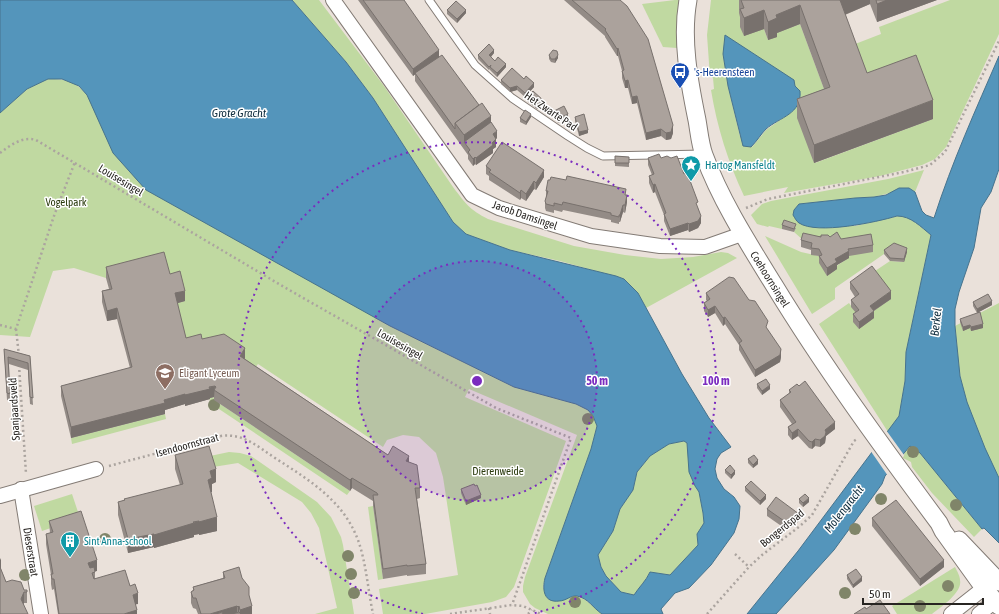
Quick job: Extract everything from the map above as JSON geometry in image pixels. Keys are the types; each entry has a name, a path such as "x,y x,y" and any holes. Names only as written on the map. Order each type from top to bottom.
{"street":[{"name":"Jacob Damsingel","path":"333,0 472,195 499,208 591,236 660,246 705,248 742,234"},
{"name":"Coehoornsingel","path":"688,0 686,11 686,36 689,80 704,154 731,214 797,322 873,432 939,523 943,531 995,582 998,602"},
{"path":"0,496 96,469"},
{"name":"Dieserstraat","path":"24,489 41,614"},
{"path":"951,614 995,582"},
{"path":"979,614 998,602"}],"lane":[{"name":"Het Zwarte Pad","path":"429,0 475,65 512,98 587,148 603,156 704,154"}],"path":[{"path":"731,214 768,199 904,172 930,165 946,152 999,41"},
{"name":"Louisesingel","path":"0,154 19,140 29,138 36,140 284,287 496,408 571,438 512,605"},
{"path":"0,325 16,329 55,213 75,162"},
{"name":"Spanjaardsveld","path":"16,329 24,489"},
{"name":"Bongerdspad","path":"707,614 749,567 812,515 854,442 873,432"},
{"name":"Isendoornstraat","path":"96,469 221,436 229,435 244,438 313,482 340,508 358,539 373,614"},
{"path":"735,554 749,567"},
{"path":"450,614 512,605 523,606 541,614"},
{"path":"489,608 490,614"},
{"path":"528,614 532,610"}],"green space":[{"path":"292,0 319,0 384,86 457,193 468,206 482,216 574,246 625,255 661,259 693,257 721,252 728,253 737,258 646,308 638,293 624,279 560,261 510,250 466,234 453,222 373,98 346,62"},
{"path":"680,0 677,48 663,47 642,4"},
{"path":"711,0 757,0 768,40 776,33 800,24 830,105 815,163 933,119 867,92 850,46 881,34 879,27 950,0 999,0 999,34 946,147 935,159 922,165 880,176 784,193 788,187 744,196 728,157 716,117 711,90 714,89 713,78 710,77 707,35","holes":["723,54 794,110 766,130 752,147 740,136 728,86"]},
{"path":"48,79 65,80 83,90 87,95 390,326 514,387 576,404 588,410 593,416 597,426 591,449 545,578 543,588 568,598 575,596 583,598 602,614 548,614 530,604 523,592 525,577 577,435 469,389 465,397 566,441 514,587 506,597 492,602 425,614 383,614 379,589 458,575 443,477 436,453 419,437 403,435 387,440 383,447 258,364 251,373 186,349 175,304 184,301 170,284 164,263 106,278 74,268 53,271 30,337 0,335 0,113 27,89"},
{"path":"924,170 915,192 909,188 874,197 799,204 807,226 855,226 903,216 920,225 931,235 906,352 905,381 899,416 888,432 819,324 849,303 859,317 872,273 890,261 904,262 884,254 835,288 835,299 812,314 765,236 801,252 819,256 822,262 835,267 848,258 803,240 794,232 796,228 782,229 757,224 751,215 762,204 771,201 888,179"},
{"path":"999,303 999,478 976,427 962,388 955,326"},
{"path":"215,397 214,400 350,491 347,495 216,407 212,408 209,398"},
{"path":"165,414 166,419 72,444 71,438"},
{"path":"685,441 687,443 695,486 699,492 703,513 704,523 697,534 698,545 670,575 650,572 634,595 621,592 606,576 601,567 598,555 613,531 620,509 633,490 637,472 650,456 669,444"},
{"path":"910,446 920,453 982,529 974,537 932,493 912,467 911,462 903,458 905,452"},
{"path":"229,452 251,456 317,502 331,517 341,537 343,545 354,614 315,614 337,608 319,528 311,513 302,502 238,463 213,467 210,456"},
{"path":"72,494 80,518 42,531 34,506"},
{"path":"373,506 383,579 378,580 368,507"},
{"path":"955,567 960,577 960,585 955,594 941,607 932,614 897,614 892,606"}],"water":[{"name":"Grote Gracht","path":"0,0 292,0 346,62 373,98 453,222 466,234 510,250 616,276 624,279 638,293 682,374 709,418 731,447 721,453 717,459 715,469 717,478 724,489 734,497 740,506 739,519 734,533 711,565 689,588 675,593 661,609 663,614 602,614 581,597 573,596 562,601 550,600 545,595 544,591 545,578 591,449 597,426 593,416 588,410 576,404 514,387 390,326 146,190 113,153 87,95 79,86 62,79 48,79 27,89 0,113","holes":["684,441 687,443 689,472 699,492 703,513 704,523 697,534 698,545 670,575 650,572 634,595 621,592 606,576 601,567 598,555 613,531 620,509 633,490 637,472 650,456 669,444"]},
{"path":"725,35 794,80 795,86 800,91 800,99 794,110 766,129 751,147 743,146 728,86 723,54"},
{"path":"999,56 999,169 991,192 981,208 974,248 959,292 955,309 955,326 960,376 967,402 985,448 999,478 999,543 984,528 982,529 920,453 910,446 885,476 882,484 834,550 776,614 747,614 798,551 899,416 905,381 906,352 931,235 920,225 902,216 862,224 833,228 819,228 799,223 793,215 794,210 799,204 874,197 886,195 899,188 909,188 915,192 922,211 926,215 934,218 956,156"}],"pier":[{"path":"886,430 904,455 888,476 870,450"}],"building":[{"path":"363,0 404,0 439,50 413,69"},
{"path":"572,0 620,0 627,6 648,39 673,125 671,132 666,133 661,129 646,133 637,96 632,97 628,80 625,81 622,71 624,70 618,48 617,49 605,30 606,29"},
{"path":"741,0 840,0 867,73 916,55 933,100 814,145 797,99 830,87 800,5 776,15 777,18 768,22 764,10 744,18 740,9 744,8"},
{"path":"876,0 887,0 877,4"},
{"path":"456,1 466,10 457,19 447,10"},
{"path":"489,44 494,50 489,55 495,61 498,57 506,64 497,73 490,67 491,65 489,67 478,55"},
{"path":"553,50 557,51 558,55 555,59 551,59 549,55"},
{"path":"442,55 479,105 455,123 455,129 415,73"},
{"path":"512,68 524,79 526,76 534,83 525,93 517,86 510,88 501,80"},
{"path":"533,91 543,100 537,106 527,97"},
{"path":"482,103 491,116 464,135 455,123"},
{"path":"564,106 568,114 558,119 554,111"},
{"path":"525,110 531,114 526,122 520,118"},
{"path":"584,114 588,130 579,132 575,117"},
{"path":"491,122 497,131 493,134 496,139 492,143 493,145 473,159 468,152 470,150 464,142"},
{"path":"502,142 544,170 536,183 534,181 526,194 521,190 520,193 489,172 491,170 486,166"},
{"path":"659,154 661,158 667,156 671,158 677,156 684,174 686,173 689,178 698,202 696,203 701,216 698,221 670,229 664,214 666,213 655,184 653,185 649,176 654,174 648,158"},
{"path":"615,156 629,157 629,163 615,163"},
{"path":"567,176 626,189 625,195 627,195 625,205 623,205 619,217 611,215 611,213 563,202 562,205 554,203 554,206 546,204 545,201 548,191 546,191 548,180 550,180 551,177 566,180"},
{"path":"784,220 796,224 794,229 782,225"},
{"path":"837,232 841,239 871,234 873,245 848,249 849,251 835,259 837,262 827,268 819,256 822,255 819,249 811,248 812,243 801,240 803,233 821,237 821,235 828,235 830,237"},
{"path":"894,243 907,248 904,259 890,258 884,250"},
{"path":"164,252 170,274 180,271 185,291 175,293 186,338 201,334 202,339 224,334 245,348 240,356 388,455 393,446 409,456 406,461 417,465 420,488 415,488 426,564 407,565 383,569 373,495 378,495 377,493 352,478 350,480 214,390 216,387 215,386 209,387 210,389 164,400 165,403 71,427 61,386 132,367 117,308 107,311 102,291 112,289 106,267"},
{"path":"872,266 891,291 870,306 874,311 859,322 853,314 859,310 851,300 859,294 850,282"},
{"path":"729,277 734,278 749,300 755,301 768,321 766,327 781,349 780,355 755,370 739,343 742,341 725,317 723,318 715,306 708,310 704,303 710,299 706,293"},
{"path":"988,294 992,301 977,309 973,302"},
{"path":"980,312 983,324 963,327 960,319"},
{"path":"4,349 30,356 33,398 30,397 28,363 8,357 10,394 7,393"},
{"path":"766,379 770,385 762,391 757,384"},
{"path":"805,381 835,422 825,430 825,436 820,440 815,439 812,442 809,441 798,429 792,433 788,427 796,422 780,400 791,392 789,390 797,384 799,386"},
{"path":"209,446 216,469 210,471 212,478 208,480 217,517 199,522 193,522 194,523 154,535 128,539 118,502 125,500 124,499 183,484 175,455"},
{"path":"754,455 758,460 753,465 748,459"},
{"path":"730,465 735,471 731,475 725,470"},
{"path":"751,481 766,495 760,501 745,487"},
{"path":"474,484 475,486 477,485 481,495 466,501 461,489"},
{"path":"805,494 809,498 803,503 799,499"},
{"path":"776,497 799,514 787,523 767,509"},
{"path":"896,500 944,560 920,579 872,518"},
{"name":"Sint Anna-school","path":"81,511 97,560 88,563 90,568 94,567 95,572 92,573 94,579 125,570 130,586 135,584 138,593 133,595 137,610 124,614 59,614 54,579 52,579 51,574 53,574 46,534 53,532 49,521"},
{"path":"0,567 6,582 12,580 21,582 24,590 27,590 27,592 24,592 21,599 28,614 0,614"},
{"path":"239,567 242,578 249,587 249,595 252,606 240,610 239,606 237,606 210,614 201,614 196,598 193,598 191,592 194,590 193,587 225,578 223,572"},
{"path":"856,569 862,577 853,585 847,575"},
{"path":"880,600 890,614 854,614 865,607 866,609"}],"place":[{"name":"'s-Heerensteen","path":"680,89"},
{"name":"Hartog Mansfeldt","path":"691,182"},
{"name":"Eligant Lyceum","path":"165,390"},
{"name":"Sint Anna-school","path":"70,558"}],"park label":[{"name":"Vogelpark","path":"66,202"},
{"name":"Dierenweide","path":"498,471"}],"water label":[{"name":"Berkel","path":"936,322"},
{"name":"Molengracht","path":"844,509"}]}
